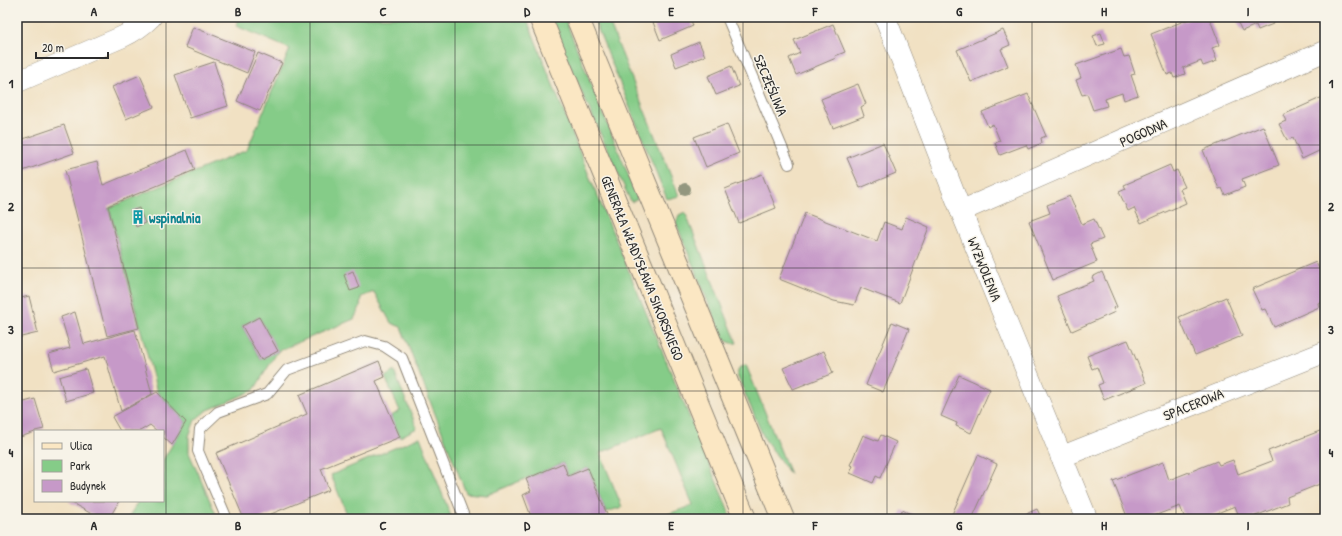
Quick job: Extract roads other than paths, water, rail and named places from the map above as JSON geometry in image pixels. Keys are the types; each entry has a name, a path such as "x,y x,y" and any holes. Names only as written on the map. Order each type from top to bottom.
{"main road":[{"name":"GENERAŁA WŁADYSŁAWA SIKORSKIEGO","path":"540,17 746,519"},
{"path":"578,17 782,519"}],"street":[{"path":"17,82 122,37 135,30 151,17"},
{"name":"WYZWOLENIA","path":"885,17 961,211 1087,519"},
{"name":"POGODNA","path":"961,211 1325,51"},
{"name":"SPACEROWA","path":"1061,457 1325,352"}],"lane":[{"name":"SZCZĘŚLIWA","path":"727,17 788,164"},
{"path":"227,519 198,451 200,429 218,412 267,394 287,370 366,341 384,346 402,358 465,519"}],"place":[{"name":"wspinalnia","path":"138,217"}]}
